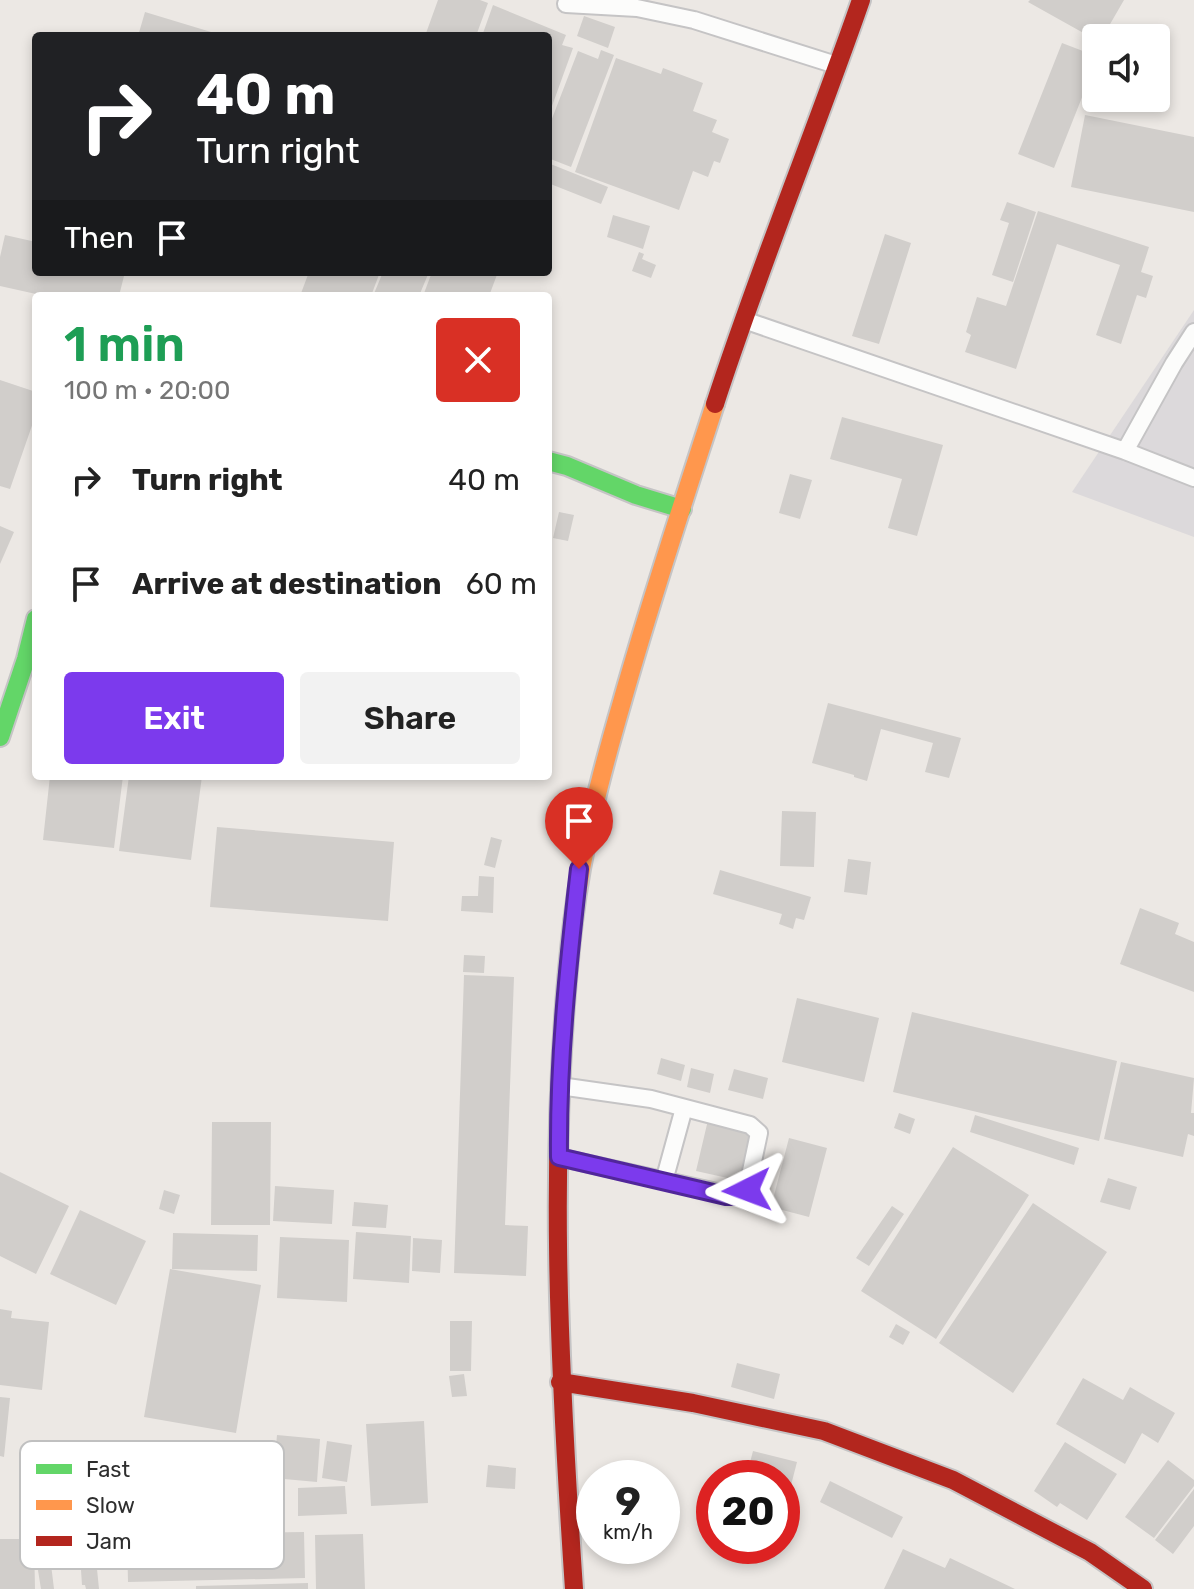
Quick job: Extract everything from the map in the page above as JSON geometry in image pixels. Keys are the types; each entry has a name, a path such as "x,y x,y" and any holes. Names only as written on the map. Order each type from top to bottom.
{"main road":[{"path":"574,1589 560,1382 558,1086 579,869 643,627 742,319 861,0"},
{"path":"552,462 636,495 682,509"},
{"path":"0,737 32,635"},
{"path":"560,1382 693,1403 824,1431 953,1480 1090,1552 1143,1589"}],"lane":[{"path":"566,4 637,8 694,20 838,65"},
{"path":"742,319 1125,451 1194,478"},
{"path":"1125,451 1194,332"},
{"path":"558,1086 651,1099 750,1125 758,1131 747,1190 738,1196 726,1196 559,1157"},
{"path":"664,1181 684,1108"}],"shaded area":[{"path":"1194,310 1194,537 1072,492"}],"building":[{"path":"438,0 480,0 488,3 477,32 426,32"},
{"path":"1124,0 1110,24 1082,24 1082,32 1028,2"},
{"path":"493,5 566,35 562,45 573,48 552,106 552,32 483,32"},
{"path":"145,12 211,32 139,32"},
{"path":"584,16 615,27 608,48 577,36"},
{"path":"1062,43 1082,51 1082,97 1054,168 1018,154"},
{"path":"601,50 614,55 571,167 552,160 552,119 578,51 598,59"},
{"path":"616,58 661,74 663,68 703,83 693,111 717,120 712,132 729,139 720,163 714,161 708,177 693,171 679,210 575,172"},
{"path":"1085,115 1194,137 1194,212 1071,187"},
{"path":"552,165 608,187 601,204 552,185"},
{"path":"1007,202 1036,212 1013,282 992,275 1009,223 1000,220"},
{"path":"1038,211 1149,247 1141,272 1153,276 1146,298 1137,295 1121,344 1096,335 1120,265 1057,244 1016,369 965,352 971,335 966,332 977,297 1006,306"},
{"path":"613,215 650,226 643,249 607,237"},
{"path":"885,234 911,243 879,344 852,336"},
{"path":"5,235 32,241 32,276 124,276 120,292 32,293 0,286 0,257"},
{"path":"639,252 644,254 642,259 656,265 651,278 632,271"},
{"path":"308,276 378,276 372,292 302,292"},
{"path":"381,276 427,276 421,292 375,292"},
{"path":"430,276 496,276 490,292 424,292"},
{"path":"0,380 32,391 32,426 10,489 0,486"},
{"path":"842,417 943,445 917,536 888,528 902,479 830,459"},
{"path":"790,474 812,480 800,519 779,513"},
{"path":"559,512 574,515 568,541 553,538"},
{"path":"0,526 14,532 0,564"},
{"path":"828,703 961,738 949,778 925,772 933,743 881,729 867,781 812,763"},
{"path":"50,780 122,780 114,848 43,840"},
{"path":"128,780 201,780 191,860 119,851"},
{"path":"782,811 816,812 814,867 780,866"},
{"path":"217,827 394,842 388,921 210,907"},
{"path":"491,837 502,840 495,868 484,865"},
{"path":"848,859 871,862 867,895 844,892"},
{"path":"720,870 811,897 804,920 796,918 793,929 779,924 782,914 713,894"},
{"path":"479,876 494,877 493,913 461,911 462,896 478,896"},
{"path":"1140,908 1179,923 1175,934 1194,942 1194,992 1120,964"},
{"path":"464,955 485,956 484,973 463,972"},
{"path":"464,975 514,977 505,1225 528,1226 526,1276 454,1273"},
{"path":"797,998 879,1018 864,1082 782,1062"},
{"path":"912,1012 1117,1061 1099,1141 893,1092"},
{"path":"661,1058 685,1065 681,1081 657,1074"},
{"path":"1121,1062 1194,1078 1191,1113 1194,1113 1194,1136 1188,1134 1183,1157 1104,1139"},
{"path":"691,1068 714,1074 710,1093 687,1087"},
{"path":"734,1069 768,1078 763,1099 728,1090"},
{"path":"899,1113 915,1119 910,1134 894,1128"},
{"path":"975,1115 1079,1148 1074,1165 970,1132"},
{"path":"708,1120 753,1131 741,1181 696,1171"},
{"path":"212,1122 271,1122 270,1225 211,1225"},
{"path":"789,1138 827,1148 809,1217 771,1207"},
{"path":"953,1147 1029,1195 936,1339 861,1291"},
{"path":"0,1172 69,1206 36,1274 0,1256"},
{"path":"1108,1178 1137,1187 1130,1210 1100,1202"},
{"path":"275,1186 334,1190 332,1224 273,1221"},
{"path":"164,1190 180,1195 174,1214 159,1209"},
{"path":"354,1202 388,1205 386,1228 352,1226"},
{"path":"1033,1203 1107,1252 1013,1393 939,1343"},
{"path":"892,1206 904,1214 869,1266 856,1258"},
{"path":"80,1210 146,1241 116,1305 50,1274"},
{"path":"356,1232 411,1236 409,1283 353,1279"},
{"path":"173,1233 258,1235 257,1271 172,1269"},
{"path":"280,1237 349,1240 347,1302 277,1298"},
{"path":"413,1238 442,1240 440,1273 412,1271"},
{"path":"170,1269 261,1285 236,1433 144,1417"},
{"path":"0,1309 12,1311 11,1318 49,1322 42,1390 0,1385"},
{"path":"450,1321 472,1321 471,1371 450,1371"},
{"path":"896,1324 910,1332 903,1345 889,1337"},
{"path":"737,1363 780,1374 774,1399 731,1387"},
{"path":"464,1374 467,1396 452,1397 449,1376"},
{"path":"1083,1378 1123,1400 1130,1387 1175,1413 1158,1443 1142,1433 1125,1464 1056,1424"},
{"path":"0,1397 10,1398 4,1457 0,1456"},
{"path":"424,1421 428,1503 371,1506 366,1424"},
{"path":"277,1435 320,1439 317,1482 284,1479 284,1441 276,1441"},
{"path":"327,1441 352,1445 347,1482 322,1478"},
{"path":"1065,1442 1117,1474 1087,1520 1060,1503 1057,1507 1034,1491"},
{"path":"753,1451 789,1460 751,1460"},
{"path":"1168,1460 1194,1480 1194,1486 1154,1538 1125,1517"},
{"path":"488,1465 516,1468 515,1489 486,1487"},
{"path":"830,1481 903,1517 892,1538 820,1502"},
{"path":"345,1486 347,1514 298,1516 298,1488"},
{"path":"1194,1489 1194,1526 1173,1554 1155,1540"},
{"path":"284,1532 304,1532 305,1578 128,1582 128,1569 284,1569"},
{"path":"363,1534 365,1589 316,1589 315,1535"},
{"path":"0,1539 20,1539 20,1569 35,1569 35,1589 0,1589"},
{"path":"903,1549 945,1568 950,1558 1015,1589 884,1589"},
{"path":"38,1569 52,1569 54,1589 41,1589"},
{"path":"97,1569 99,1589 86,1589 82,1585 81,1570"},
{"path":"308,1583 308,1589 196,1589 196,1586"}],"traffic: fast":[{"path":"552,462 636,495 682,509"},
{"path":"0,737 32,635"}],"traffic: slow":[{"path":"573,922 587,838 607,756 655,590 715,404"}],"traffic: jam":[{"path":"715,404 861,0"},
{"path":"573,922 560,1088 558,1255 574,1589"},
{"path":"560,1382 693,1403 824,1431 953,1480 1090,1552 1143,1589"}],"route":[{"path":"579,869 558,1086 559,1157 726,1196 738,1196 747,1190"}]}
